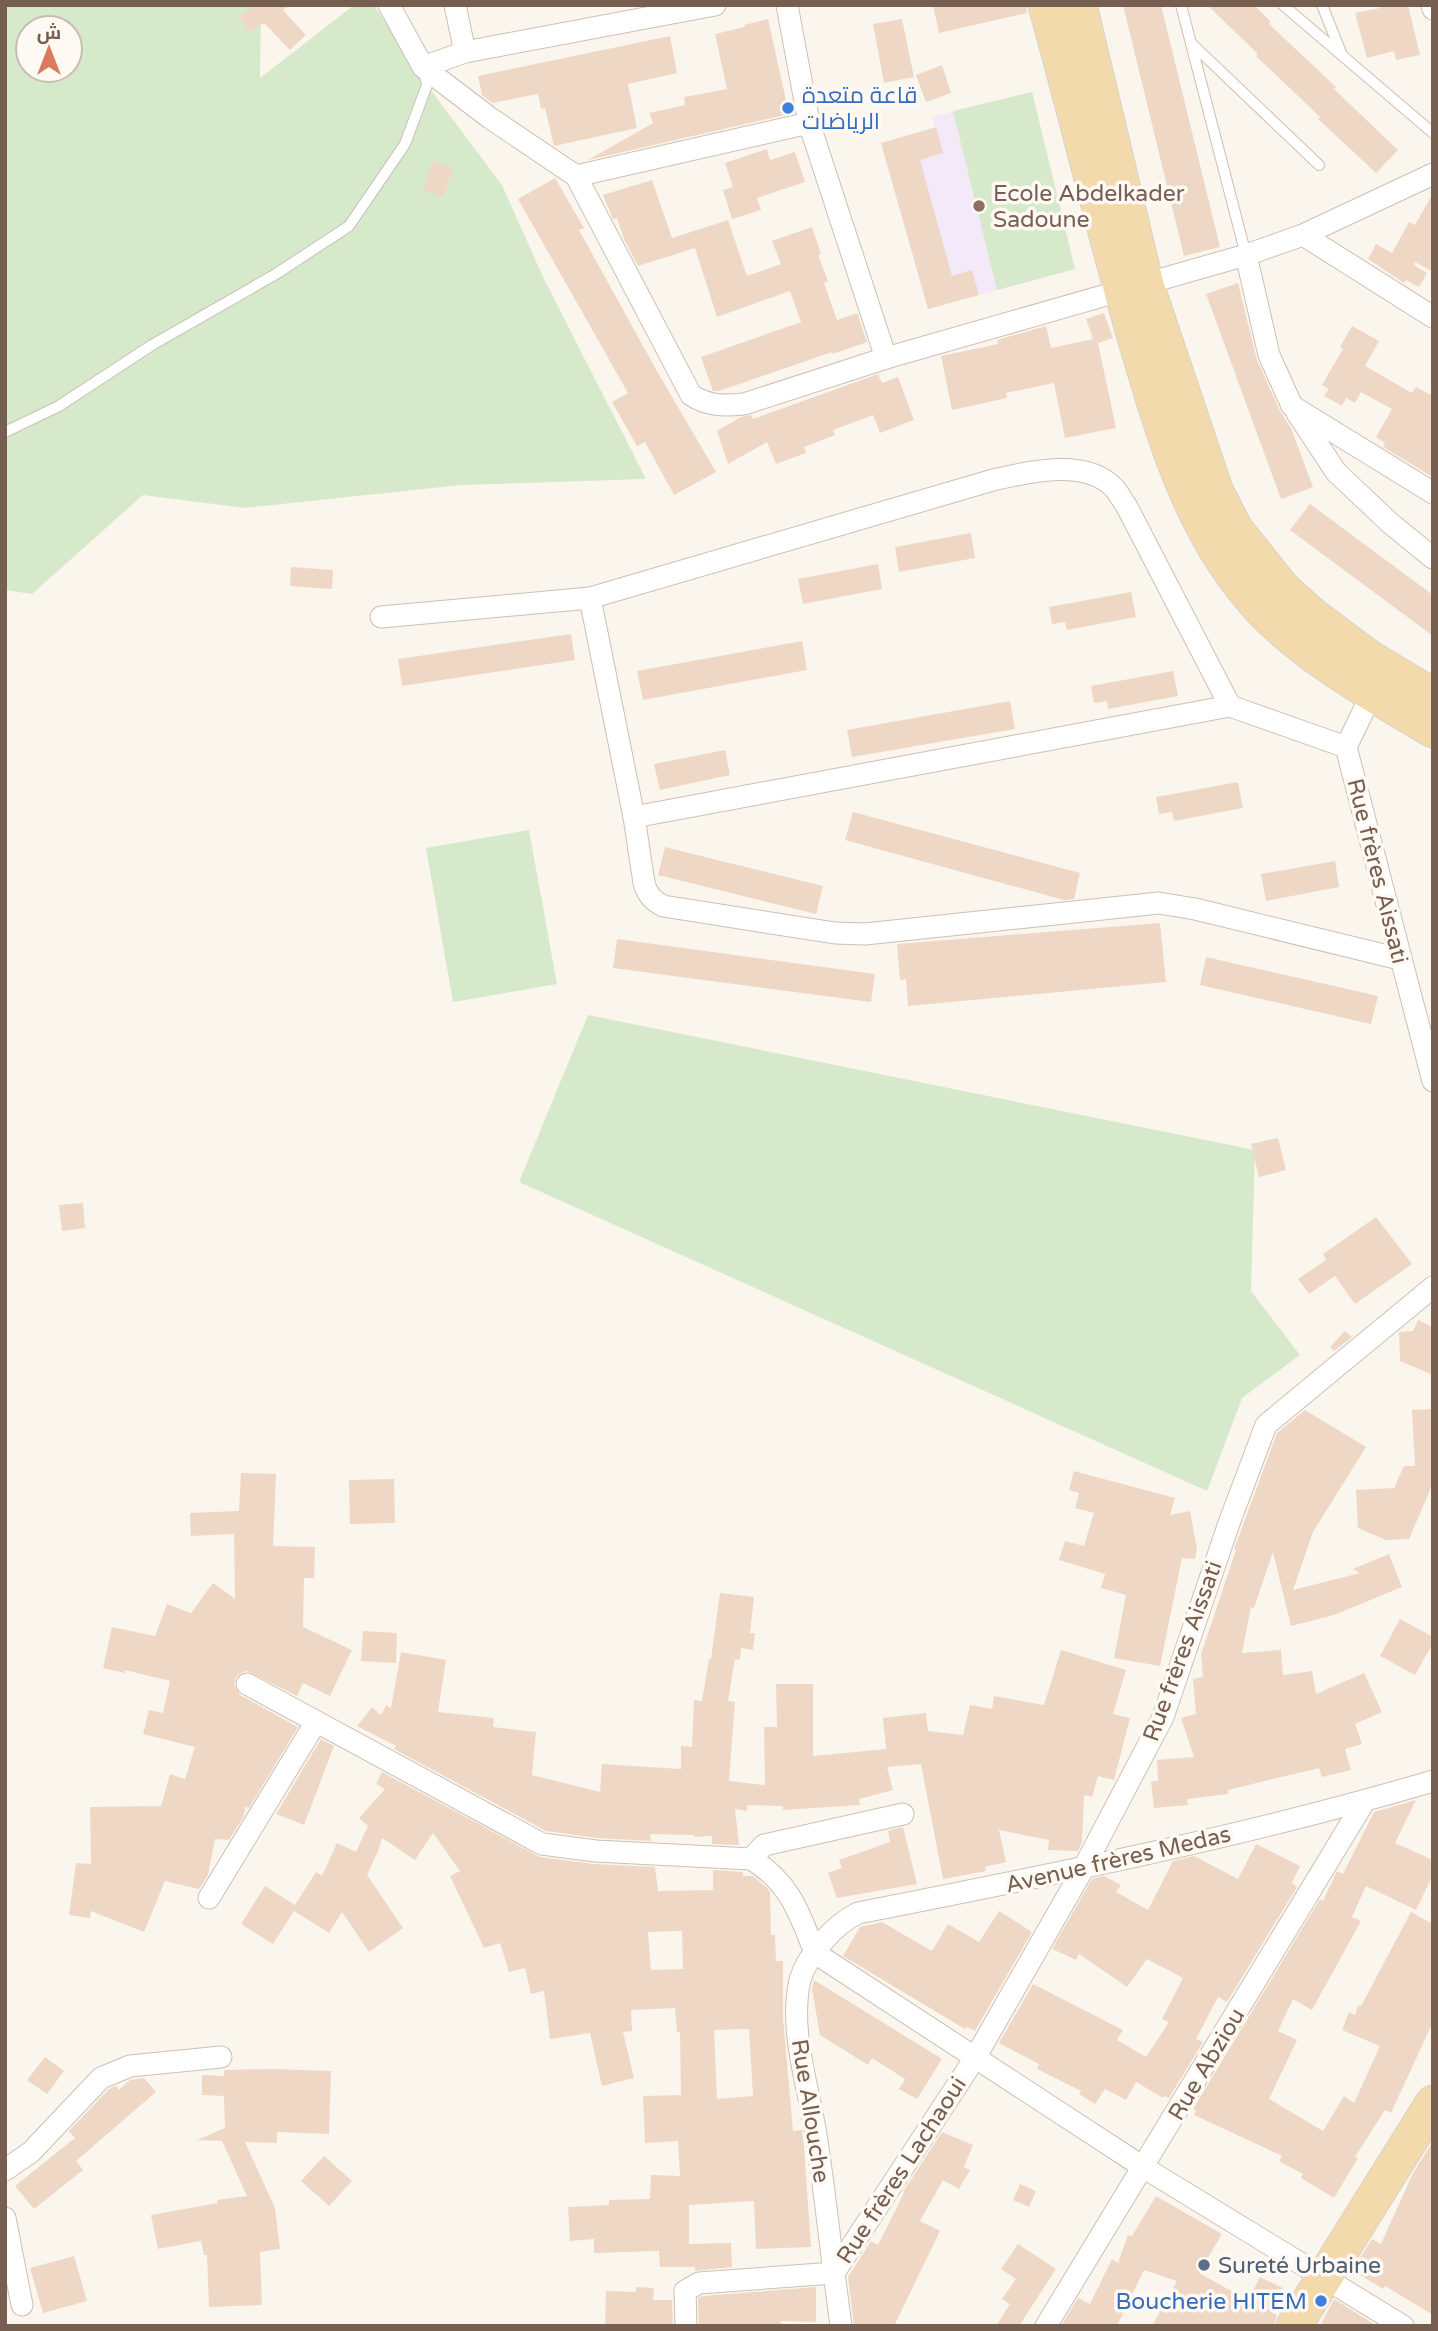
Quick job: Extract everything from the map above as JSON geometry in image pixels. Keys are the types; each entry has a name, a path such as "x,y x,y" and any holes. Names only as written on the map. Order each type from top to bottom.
{"main road":[{"path":"1046,5 1134,288"},
{"path":"1079,5 1158,415 1190,502 1212,542 1264,611 1295,639 1378,680 1433,696"},
{"path":"1378,680 1433,730"},
{"path":"1294,2326 1433,2103"}],"street":[{"path":"389,5 423,66 490,118 576,176 682,381 691,395 703,403 723,406 744,404 886,358 1246,255 1303,235 1433,174"},
{"path":"455,5 465,52"},
{"path":"423,66 465,52 607,15 715,5"},
{"path":"787,5 809,123 886,358"},
{"path":"576,176 809,123"},
{"path":"1303,235 1433,317"},
{"path":"1246,255 1269,355 1292,406 1336,472 1390,523 1433,558"},
{"path":"1292,406 1433,493"},
{"path":"381,617 590,598 993,480 1027,472 1062,469 1092,474 1113,487 1127,507 1230,706"},
{"path":"590,598 634,817 643,883 653,900 673,908 835,933 865,934 1159,903 1195,909 1400,959"},
{"name":"Rue frères Aissati","path":"1378,680 1346,747 1433,1081"},
{"path":"634,817 1230,706 1346,747"},
{"name":"Rue frères Aissati","path":"975,2058 1083,1869 1163,1717 1229,1523 1266,1425 1433,1287"},
{"path":"247,1684 542,1844 596,1851 751,1859 768,1869 782,1884 798,1909 815,1953 1143,2167 1403,2326"},
{"path":"209,1898 316,1722"},
{"name":"Avenue frères Medas","path":"815,1953 835,1928 858,1913 1083,1869 1364,1802 1433,1781"},
{"name":"Rue Abziou","path":"1046,2326 1364,1802"},
{"path":"751,1859 764,1845 904,1814"},
{"name":"Rue Allouche","path":"815,1953 801,1978 798,2036 816,2131 834,2273"},
{"path":"5,2170 31,2152 101,2078 130,2066 221,2057"},
{"name":"Rue frères Lachaoui","path":"841,2326 834,2273 975,2058"},
{"path":"5,2218 22,2305"},
{"path":"685,2326 685,2291 699,2283 834,2273"}],"lane":[{"path":"1181,5 1246,255"},
{"path":"1283,5 1433,132"},
{"path":"1322,5 1343,58"},
{"path":"1191,43 1319,165"},
{"path":"5,432 60,406 152,345 276,274 349,226 405,144 427,85 423,66"}],"shaded area":[{"name":"Ecole Abdelkader Sadoune","path":"1032,92 1075,269 928,309 881,143 935,128 932,117"}],"green space":[{"path":"5,5 261,5 260,78 354,5 374,5 427,85 502,185 543,277 646,479 461,485 245,508 143,495 32,594 5,590"},
{"path":"1032,92 1075,269 997,290 953,111"},
{"path":"529,830 557,984 453,1002 426,848"},
{"path":"588,1015 1255,1150 1251,1291 1300,1355 1242,1398 1207,1491 519,1182"}],"building":[{"path":"247,5 290,5 283,10 306,35 290,50 264,23 249,32 239,17 251,9"},
{"path":"933,5 1026,5 1027,13 939,33"},
{"path":"1123,5 1161,5 1220,247 1184,256"},
{"path":"1207,5 1254,5 1271,22 1269,24 1398,150 1376,173 1318,119 1320,117"},
{"path":"1379,5 1408,5 1420,55 1396,60 1394,51 1367,58 1355,13 1380,8"},
{"path":"768,19 789,114 588,160 653,123 649,113 685,105 684,97 727,89 715,34"},
{"path":"902,19 914,77 884,83 873,24"},
{"path":"670,36 677,73 628,84 637,128 554,146 545,108 541,109 538,94 492,103 482,95 478,76"},
{"path":"942,65 951,93 926,102 916,75"},
{"path":"936,127 943,153 920,160 952,276 972,270 979,295 928,309 881,143"},
{"path":"767,149 770,160 795,152 805,182 757,198 761,210 732,219 723,190 733,187 725,163"},
{"path":"433,161 453,168 443,197 423,190"},
{"path":"555,178 584,228 579,230 716,472 674,495 645,442 637,446 612,402 628,393 518,199"},
{"path":"652,180 672,238 728,220 747,276 781,264 772,241 812,227 821,254 818,255 828,281 824,283 837,320 857,313 867,342 713,391 701,357 801,322 790,291 717,317 695,248 638,266 617,218 613,219 603,195"},
{"path":"1433,193 1433,272 1415,262 1414,265 1427,273 1419,287 1406,280 1404,283 1368,259 1376,244 1392,253 1409,222 1415,225"},
{"path":"1238,283 1257,360 1280,411 1291,428 1313,487 1281,499 1206,294"},
{"path":"1104,313 1113,338 1098,343 1116,428 1065,438 1054,383 1006,393 1007,398 952,410 941,356 998,344 997,340 1046,326 1051,348 1093,339 1086,319"},
{"path":"1352,326 1379,341 1365,366 1412,393 1416,387 1433,396 1433,477 1383,447 1385,443 1376,437 1392,409 1361,392 1355,403 1346,398 1342,406 1324,396 1329,389 1322,385 1343,349 1340,347"},
{"path":"878,374 882,383 898,377 914,420 880,433 873,415 833,430 835,435 804,447 806,453 776,464 767,442 728,464 717,431 741,417 751,415 753,419"},
{"path":"1310,504 1433,595 1433,636 1290,530"},
{"path":"971,533 975,558 899,572 895,547"},
{"path":"878,564 882,589 803,604 798,579"},
{"path":"291,567 333,570 332,589 290,586"},
{"path":"1131,592 1136,617 1067,630 1065,622 1052,624 1049,607"},
{"path":"571,634 575,660 402,686 398,659"},
{"path":"802,641 807,670 643,700 637,671"},
{"path":"1173,671 1178,696 1108,709 1107,701 1094,703 1091,686"},
{"path":"1010,701 1015,729 852,757 847,730"},
{"path":"725,750 730,775 660,790 654,764"},
{"path":"1238,782 1243,808 1174,821 1172,812 1159,814 1156,797"},
{"path":"853,812 1080,873 1074,899 1064,900 845,840"},
{"path":"665,847 823,886 816,914 658,875"},
{"path":"1335,861 1339,887 1266,901 1261,874"},
{"path":"1160,923 1166,982 908,1006 906,979 900,980 897,944"},
{"path":"617,939 875,974 871,1002 613,968"},
{"path":"1206,957 1378,996 1371,1024 1200,985"},
{"path":"1278,1138 1286,1170 1259,1177 1251,1144"},
{"path":"83,1203 85,1228 62,1231 59,1205"},
{"path":"1376,1217 1412,1264 1355,1304 1335,1276 1309,1294 1298,1279 1326,1260 1323,1254"},
{"path":"1418,1320 1433,1327 1433,1375 1400,1361 1399,1332 1413,1331"},
{"path":"1345,1331 1352,1337 1334,1351 1330,1347"},
{"path":"1433,1409 1433,1483 1409,1539 1386,1540 1358,1528 1356,1490 1394,1488 1404,1466 1415,1466 1412,1410"},
{"path":"1305,1410 1366,1447 1313,1532 1293,1590 1360,1573 1353,1569 1389,1554 1402,1587 1334,1615 1291,1626 1273,1552 1254,1608 1251,1607 1242,1653 1281,1650 1283,1675 1312,1671 1316,1694 1364,1673 1382,1712 1355,1724 1362,1744 1345,1749 1351,1770 1322,1777 1319,1768 1228,1790 1228,1794 1187,1799 1188,1805 1154,1808 1151,1781 1158,1781 1157,1760 1194,1757 1181,1718 1196,1714 1193,1679 1203,1677 1201,1654 1236,1550 1234,1549 1277,1433"},
{"path":"1074,1471 1175,1498 1170,1515 1190,1511 1197,1549 1195,1559 1182,1558 1160,1666 1114,1658 1126,1595 1101,1588 1105,1574 1059,1560 1065,1541 1084,1546 1094,1513 1075,1508 1079,1493 1069,1490"},
{"path":"241,1473 276,1474 273,1546 315,1547 314,1578 304,1578 303,1627 352,1650 330,1696 303,1683 297,1696 247,1671 236,1677 234,1685 240,1695 298,1727 249,1808 245,1807 244,1816 229,1840 215,1839 208,1875 199,1889 165,1881 144,1932 91,1911 90,1918 69,1915 76,1863 91,1864 90,1807 161,1806 170,1774 185,1779 195,1747 143,1734 149,1710 163,1713 170,1681 125,1670 125,1673 103,1668 112,1627 155,1636 167,1604 191,1613 213,1583 235,1599 234,1534 191,1536 190,1513 239,1511"},
{"path":"394,1479 395,1523 350,1524 349,1480"},
{"path":"720,1593 754,1597 750,1633 755,1633 753,1650 741,1648 740,1660 735,1659 728,1701 735,1702 729,1781 765,1785 764,1727 777,1727 776,1684 813,1684 813,1756 886,1749 883,1718 926,1713 928,1731 963,1735 970,1705 992,1709 994,1696 1044,1705 1061,1650 1126,1670 1113,1714 1130,1718 1114,1780 1098,1776 1092,1797 1084,1795 1082,1842 1078,1851 1048,1850 1049,1840 999,1830 1006,1862 985,1867 986,1871 943,1879 921,1764 887,1767 893,1790 859,1799 860,1805 783,1810 783,1806 747,1805 747,1811 735,1809 739,1845 712,1844 712,1836 650,1834 651,1841 597,1838 546,1831 394,1749 396,1746 357,1726 372,1707 381,1715 386,1705 391,1708 401,1652 446,1660 438,1712 494,1718 493,1727 536,1732 532,1775 600,1792 602,1764 681,1769 681,1746 692,1747 694,1700 702,1701"},
{"path":"1400,1619 1433,1637 1433,1643 1415,1675 1380,1656"},
{"path":"363,1631 397,1633 396,1663 361,1661"},
{"path":"321,1739 334,1746 304,1825 276,1814"},
{"path":"382,1772 540,1857 594,1864 655,1867 658,1891 713,1890 713,1870 743,1872 743,1876 753,1876 766,1887 770,1892 771,1935 775,1935 776,1961 783,1961 783,2018 793,2131 802,2130 811,2247 756,2249 754,2201 689,2205 689,2244 731,2243 732,2267 695,2271 695,2267 660,2267 659,2251 594,2253 594,2239 570,2241 568,2207 609,2205 609,2200 650,2199 651,2175 680,2176 678,2141 645,2143 643,2096 681,2095 680,2032 677,2032 675,2008 631,2010 632,2031 623,2032 634,2078 602,2086 590,2033 550,2039 544,1991 531,1994 525,1968 509,1972 500,1943 484,1948 450,1876 460,1871 433,1833 415,1860 382,1838 367,1875 403,1928 369,1952 342,1912 329,1933 294,1911 273,1944 241,1924 265,1886 295,1905 316,1872 322,1876 337,1843 356,1852 368,1826 359,1818 385,1789 376,1784","holes":["682,1931 683,1969 651,1970 648,1932","749,2029 753,2096 717,2099 714,2030"]},
{"path":"1416,1800 1395,1843 1433,1860 1433,1875 1416,1910 1366,1886 1352,1917 1361,1921 1312,2010 1293,1999 1278,2031 1297,2040 1269,2099 1323,2131 1344,2096 1354,2103 1380,2046 1342,2030 1349,2012 1355,2015 1358,2005 1361,2006 1411,1912 1433,1924 1433,2022 1391,2113 1385,2110 1355,2157 1358,2158 1334,2198 1301,2178 1303,2174 1279,2161 1282,2156 1194,2115 1196,2110 1193,2109 1320,1899 1323,1901 1337,1871 1343,1874 1374,1812"},
{"path":"903,1827 917,1884 837,1898 828,1873 842,1868 839,1860 890,1842 888,1831"},
{"path":"1256,1844 1300,1866 1292,1883 1297,1887 1227,2002 1218,1997 1196,2039 1203,2042 1169,2098 1163,2098 1136,2082 1126,2100 1105,2089 1095,2104 1079,2094 1081,2091 1037,2069 1039,2064 999,2043 1033,1984 1123,2030 1117,2040 1146,2057 1169,2022 1162,2019 1183,1978 1147,1959 1127,1987 1079,1954 1076,1960 1052,1949 1092,1879 1104,1876 1121,1885 1116,1892 1148,1910 1173,1861 1194,1856 1238,1879"},
{"path":"999,1911 1032,1932 975,2031 967,2027 965,2029 843,1956 860,1927 882,1922 932,1951 948,1924 979,1942"},
{"path":"814,1980 942,2059 917,2099 899,2089 905,2079 872,2058 868,2065 820,2035 812,1989"},
{"path":"45,2057 64,2071 47,2094 27,2080"},
{"path":"224,2070 331,2071 329,2134 277,2132 277,2143 245,2142 275,2208 280,2249 260,2252 262,2305 209,2307 207,2255 204,2255 201,2241 158,2249 151,2215 247,2196 222,2141 197,2140 225,2128 224,2096 202,2095 202,2075 224,2076"},
{"path":"144,2078 156,2092 76,2161 83,2170 34,2209 15,2186 75,2138 69,2131 109,2089 116,2086 119,2090 130,2080"},
{"path":"942,2132 973,2145 964,2167 970,2170 959,2189 943,2180 920,2221 940,2231 894,2326 854,2326 848,2277 871,2241 878,2245 903,2192"},
{"path":"1433,2141 1433,2315 1352,2270 1372,2239 1381,2244 1413,2173"},
{"path":"324,2156 352,2181 329,2206 301,2181"},
{"path":"1020,2184 1036,2191 1029,2207 1013,2200"},
{"path":"1156,2196 1222,2234 1199,2273 1248,2300 1260,2277 1283,2288 1271,2312 1277,2315 1274,2326 1152,2326 1177,2281 1144,2270 1117,2326 1061,2326 1078,2298 1090,2304 1112,2259 1118,2263 1128,2235 1132,2236"},
{"path":"1018,2244 1056,2269 1019,2326 996,2326 1010,2304 1002,2299 1016,2279 1001,2269"},
{"path":"74,2256 87,2301 43,2313 30,2268"},
{"path":"636,2287 654,2288 653,2300 672,2300 673,2326 605,2326 606,2291 636,2292"},
{"path":"816,2287 816,2322 780,2321 783,2326 699,2326 698,2298 703,2296"},
{"path":"1334,2299 1377,2326 1320,2326"}],"place":[{"name":"قاعة متعدة الرياضات","path":"788,108"},
{"name":"Ecole Abdelkader Sadoune","path":"979,206"},
{"name":"Sureté Urbaine","path":"1204,2265"},
{"name":"Boucherie HITEM","path":"1321,2301"}]}
